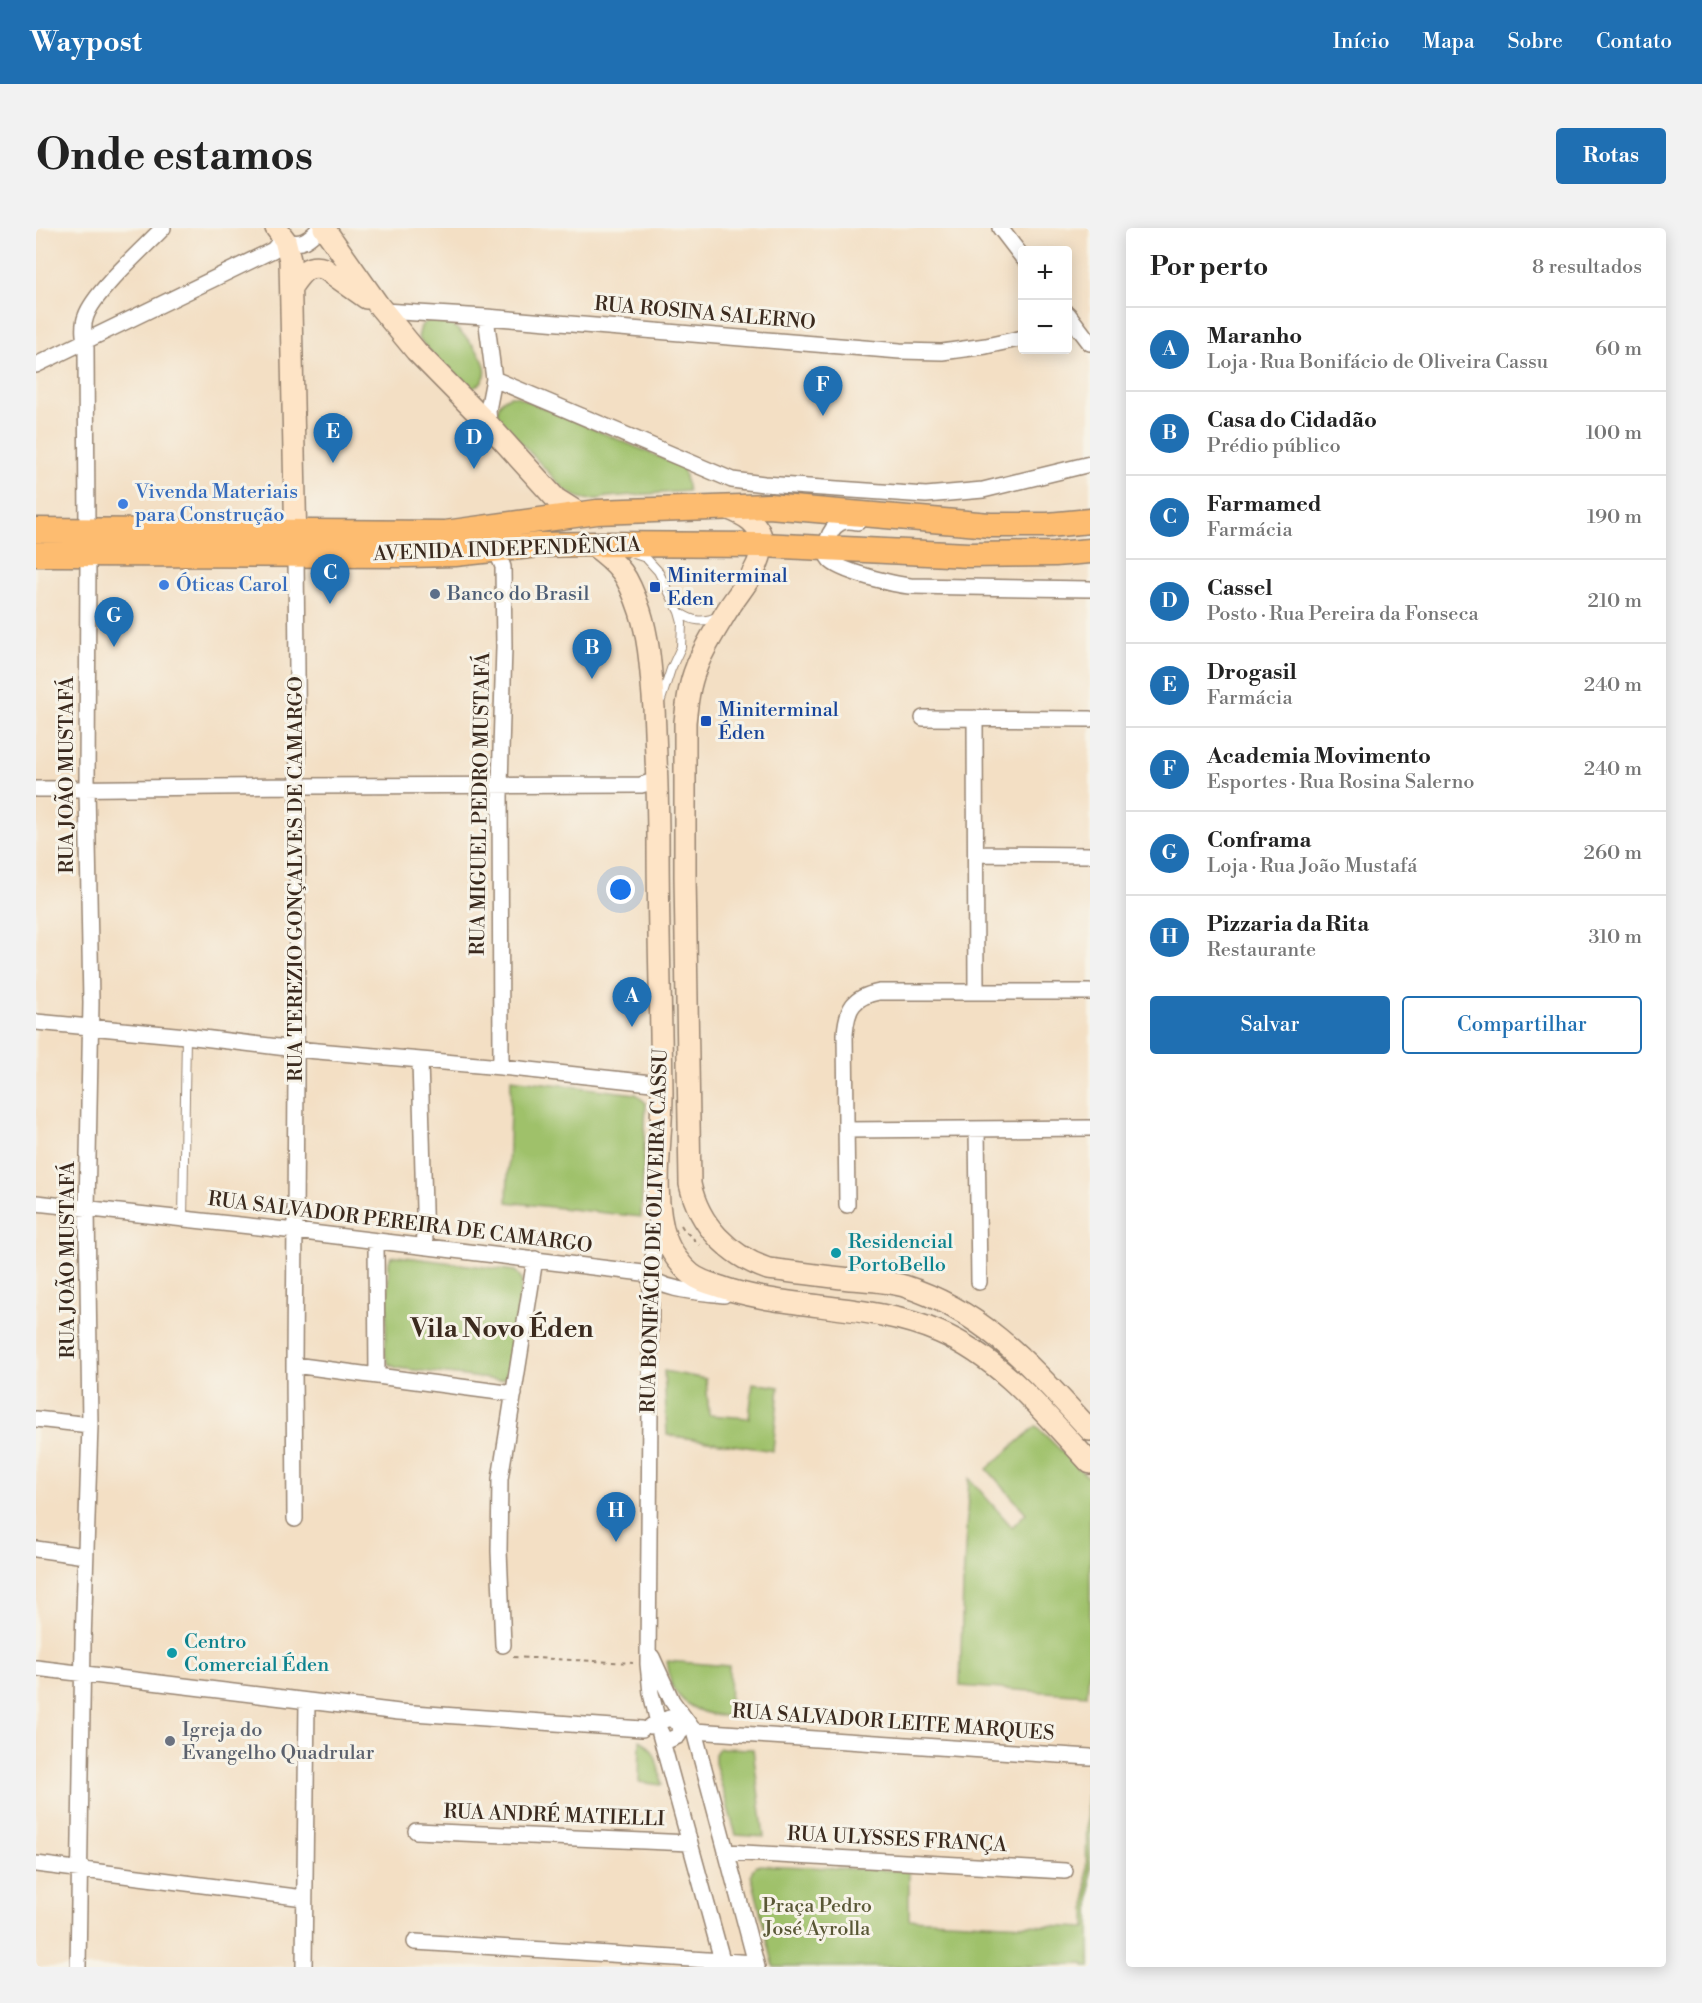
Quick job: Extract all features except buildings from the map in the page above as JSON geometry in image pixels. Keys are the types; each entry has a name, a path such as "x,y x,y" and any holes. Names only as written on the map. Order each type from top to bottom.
{"main road":[{"path":"322,228 381,309 416,351 489,425 556,499 580,514"},
{"name":"RUA TEREZIO GONÇALVES DE CAMARGO","path":"280,234 290,260 292,286 296,544"},
{"path":"292,286 300,273 309,267 318,267 325,269 381,309"},
{"name":"AVENIDA INDEPENDÊNCIA","path":"36,530 87,542 296,544 445,533 580,514 769,506 990,525 1048,525 1090,521"},
{"name":"AVENIDA INDEPENDÊNCIA","path":"722,507 741,513 752,520 759,532 762,545"},
{"name":"AVENIDA INDEPENDÊNCIA","path":"87,542 90,546 97,542 149,541 171,532 296,544 455,554 539,545 591,544 762,545 968,555 1055,555 1090,551"},
{"name":"AVENIDA INDEPENDÊNCIA","path":"36,554 87,542"},
{"name":"RUA BONIFÁCIO DE OLIVEIRA CASSU","path":"591,544 621,568 632,590 641,614 651,668 658,780 661,1084 659,1204"},
{"name":"RUA BONIFÁCIO DE OLIVEIRA CASSU","path":"762,545 757,563 726,612 696,667 688,697 685,752 685,876 689,1167 690,1184 695,1202 716,1236 741,1257 768,1269 854,1277 904,1286 949,1305 979,1322 1007,1344 1090,1430"},
{"path":"658,780 676,765 685,752"},
{"path":"661,1084 670,1092 678,1107 683,1152 689,1167"},
{"path":"659,1204 666,1240 689,1273 704,1282 756,1297 905,1320 938,1331 968,1346 995,1364 1090,1463"},
{"path":"792,1302 802,1296 834,1297 847,1289 854,1277"}],"street":[{"name":"RUA JOÃO MUSTAFÁ","path":"78,1967 78,1869 90,1425 87,1209 90,1027 84,322 87,312 100,293 163,228"},
{"path":"36,365 273,250 278,244 280,234 293,243 299,243 309,239 322,228"},
{"path":"1000,228 1018,252"},
{"path":"1008,228 1011,244"},
{"name":"RUA ROSINA SALERNO","path":"381,309 771,341 942,352 1018,339"},
{"path":"486,317 494,379 488,410 489,425"},
{"path":"1075,322 1090,343"},
{"path":"494,379 732,480 926,495 983,490 1090,464"},
{"name":"AVENIDA INDEPENDÊNCIA","path":"826,548 831,531 842,522 900,526 921,519"},
{"name":"RUA TEREZIO GONÇALVES DE CAMARGO","path":"295,1518 296,544"},
{"path":"826,548 829,560 836,564 870,578 897,585 1090,589"},
{"name":"RUA MIGUEL PEDRO MUSTAFÁ","path":"488,550 498,555 503,567 504,647 500,785 501,1067"},
{"path":"923,718 1090,719"},
{"path":"975,718 976,992"},
{"path":"36,789 641,785 658,780"},
{"path":"976,854 1090,855"},
{"path":"847,1205 845,1034 846,1020 852,1005 865,995 879,992 1090,992"},
{"path":"36,1022 661,1084"},
{"path":"420,1060 425,1246"},
{"path":"846,1130 1090,1128"},
{"path":"977,1129 979,1282"},
{"name":"RUA SALVADOR PEREIRA DE CAMARGO","path":"36,1203 295,1231 643,1273 651,1280 688,1290 756,1297"},
{"name":"RUA BONIFÁCIO DE OLIVEIRA CASSU","path":"648,1657 672,1701 694,1731 756,1965 723,1964 690,1843 665,1730 651,1693 648,1657 651,1280 659,1204"},
{"path":"376,1241 377,1376"},
{"path":"503,1646 499,1551 500,1479 535,1259"},
{"path":"294,1365 514,1394"},
{"path":"36,1419 90,1425"},
{"path":"36,1549 85,1556"},
{"name":"RUA SALVADOR LEITE MARQUES","path":"36,1668 399,1712 1090,1757"},
{"path":"304,1967 307,1701"},
{"name":"RUA ANDRÉ MATIELLI","path":"416,1831 690,1843"},
{"name":"RUA ULYSSES FRANÇA","path":"726,1852 1065,1870"},
{"path":"36,1864 304,1898"},
{"path":"415,1942 723,1964"}],"lane":[{"path":"591,544 630,552 645,558 658,571 679,612 682,623 681,647 665,684 655,737"},
{"path":"679,612 688,619 697,621 709,620 726,612"},
{"path":"183,1219 186,1036"}],"path":[{"path":"503,1646 513,1657 648,1657"}],"green space":[{"path":"430,319 444,320 473,345 484,362 484,378 478,385 465,389 418,338 421,326"},
{"path":"510,396 516,396 683,467 688,491 595,499 575,496 564,489 498,418 500,404"},
{"path":"511,1079 636,1094 646,1103 641,1217 507,1202"},
{"path":"391,1257 515,1271 520,1276 522,1283 506,1376 503,1379 397,1368 389,1364 385,1355 389,1262"},
{"path":"664,1371 706,1379 709,1415 749,1418 753,1383 779,1387 773,1451 667,1435"},
{"path":"1036,1426 1090,1479 1090,1658 1087,1695 960,1686 969,1478 1012,1527 1026,1513 987,1469"},
{"path":"667,1661 729,1666 730,1716 705,1713 684,1701 672,1685"},
{"path":"640,1740 653,1753 662,1785 639,1782"},
{"path":"719,1748 753,1749 764,1837 736,1835 715,1763 715,1754"},
{"name":"Praça Pedro José Ayrolla","path":"1087,1768 1090,1769 1090,1967 1085,1967 1085,1964 996,1967 774,1967 751,1874 757,1865 909,1871 909,1919 1086,1928"}],"place":[{"name":"Academia Movimento","path":"823,416"},
{"name":"Drogasil","path":"333,463"},
{"name":"Cassel","path":"474,469"},
{"name":"Vivenda Materiais para Construção","path":"123,504"},
{"name":"Óticas Carol","path":"164,585"},
{"name":"Miniterminal Eden","path":"655,587"},
{"name":"Banco do Brasil","path":"435,594"},
{"name":"Farmamed","path":"330,604"},
{"name":"Conframa","path":"114,647"},
{"name":"Casa do Cidadão","path":"592,679"},
{"name":"Miniterminal Éden","path":"706,721"},
{"name":"Maranho","path":"632,1027"},
{"name":"Residencial PortoBello","path":"836,1253"},
{"name":"Pizzaria da Rita","path":"616,1542"},
{"name":"Centro Comercial Éden","path":"172,1653"},
{"name":"Igreja do Evangelho Quadrular","path":"170,1741"}],"district":[{"name":"Vila Novo Éden","path":"502,1329"}]}
